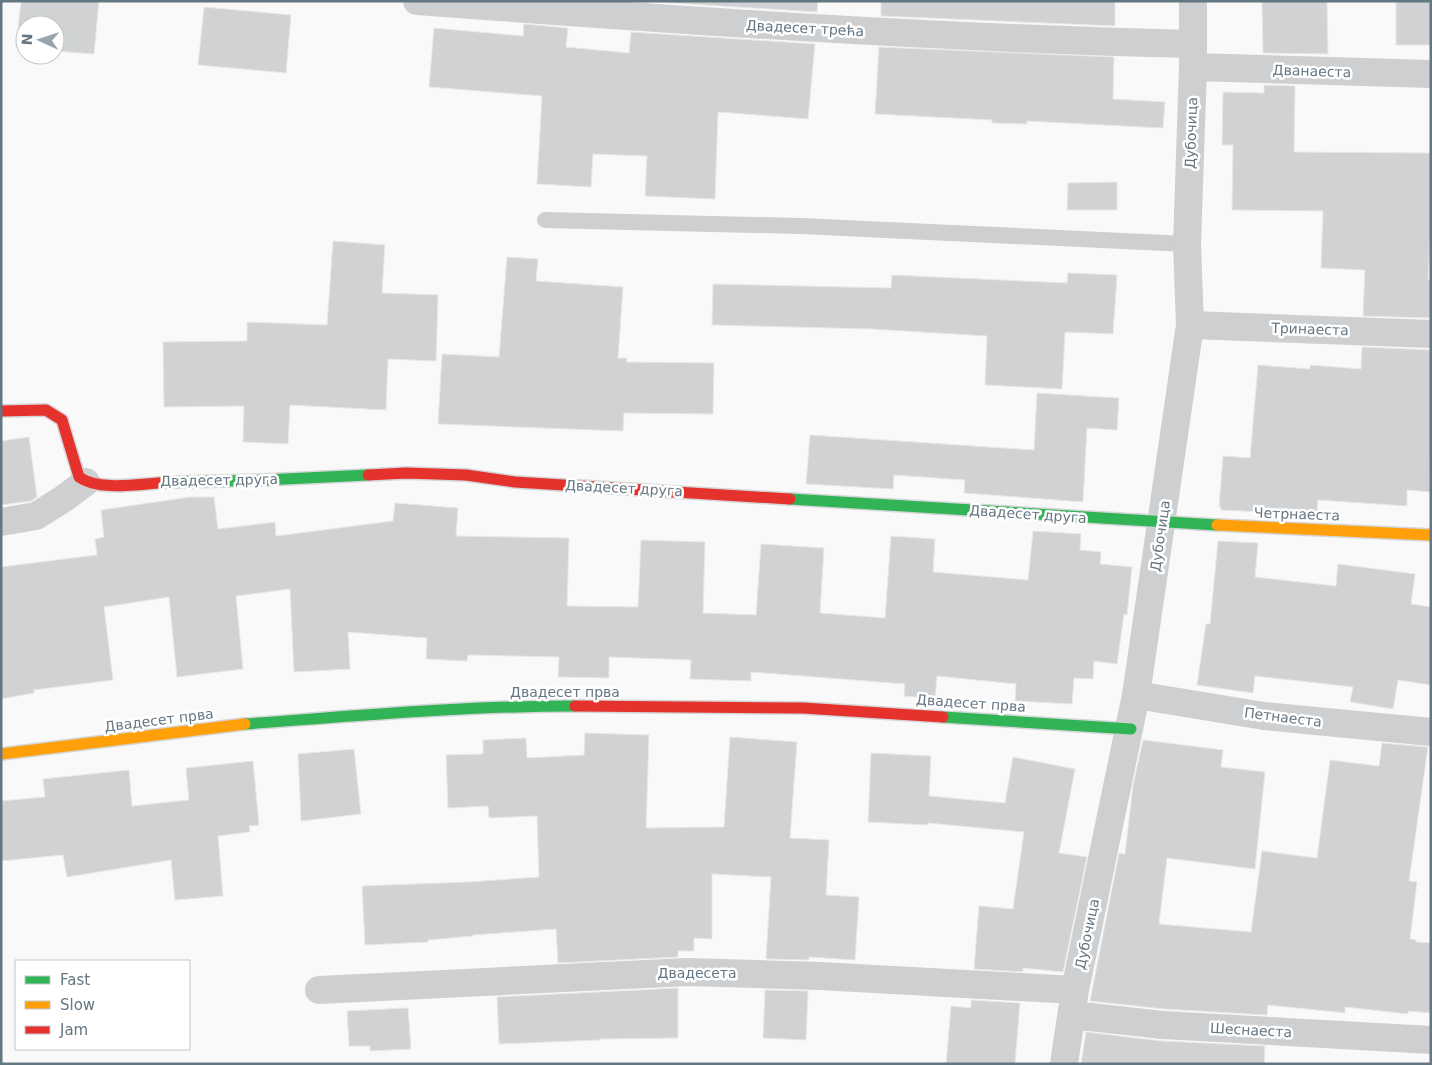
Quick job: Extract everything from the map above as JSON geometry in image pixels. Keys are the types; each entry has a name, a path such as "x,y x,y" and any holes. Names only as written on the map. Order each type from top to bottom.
{"street":[{"name":"Двадесет трећа","path":"417,1 742,25 1046,40 1193,56"},
{"name":"Дубочица","path":"1064,1064 1073,1002 1136,695 1190,325 1187,244 1194,1"},
{"name":"Дванаеста","path":"1193,56 1431,74"},
{"name":"Тринаеста","path":"1190,325 1431,334"},
{"path":"1,411 46,410 62,420 79,478 86,482 36,516 1,522"},
{"name":"Двадесет друга","path":"86,482 104,486 159,482 264,480 406,473 466,475 515,482 1161,523"},
{"name":"Четрнаеста","path":"1161,523 1431,535"},
{"name":"Петнаеста","path":"1136,695 1264,716 1431,732"},
{"name":"Двадесет прва","path":"1,754 244,724 531,706 803,708 1130,729"},
{"name":"Двадесета","path":"319,990 687,972 820,976 1073,1002"},
{"name":"Шеснаеста","path":"1073,1002 1163,1025 1431,1040"}],"lane":[{"path":"545,220 801,226 1187,244"}],"building":[{"path":"21,1 99,1 94,54 65,52 65,15 19,15"},
{"path":"641,1 818,1 817,12"},
{"path":"881,1 1115,1 1115,26 881,16"},
{"path":"1262,1 1327,1 1328,54 1263,53"},
{"path":"1396,1 1431,1 1431,45 1396,45"},
{"path":"204,7 291,15 286,73 198,65"},
{"path":"524,24 568,28 566,47 629,53 631,32 815,44 808,119 718,112 715,199 645,196 647,156 593,154 591,187 537,184 542,96 429,87 434,28 523,36"},
{"path":"879,47 1114,57 1113,99 1165,102 1163,128 1027,121 1027,124 992,123 992,120 875,114"},
{"path":"1264,85 1295,86 1294,152 1431,153 1431,224 1428,280 1431,280 1431,318 1363,316 1365,270 1321,268 1323,211 1232,210 1233,145 1222,145 1223,92 1264,93"},
{"path":"1117,182 1117,210 1067,210 1068,183"},
{"path":"333,241 385,245 382,293 438,295 436,361 388,359 386,410 290,405 288,444 243,442 244,406 164,407 163,342 247,341 247,322 327,325"},
{"path":"507,257 538,259 536,281 623,287 618,358 627,358 626,362 714,363 713,414 624,413 623,431 438,424 442,354 499,357"},
{"path":"1068,273 1117,275 1113,334 1065,332 1062,389 985,385 987,336 872,329 712,325 713,284 891,288 892,275 1067,283"},
{"path":"1362,347 1431,350 1430,492 1407,490 1407,506 1318,500 1317,514 1261,510 1261,512 1221,510 1221,507 1219,507 1223,456 1250,458 1258,365 1310,369 1310,365 1361,369"},
{"path":"1037,393 1119,398 1117,430 1087,428 1083,502 964,493 965,480 894,475 893,489 806,484 810,435 1034,450"},
{"path":"29,437 37,497 31,501 1,505 1,441"},
{"path":"190,497 214,497 218,529 275,522 276,536 393,521 395,503 458,508 456,536 569,538 567,606 638,607 641,540 705,542 703,613 756,615 761,544 824,548 820,613 885,618 891,536 935,539 933,572 1028,580 1033,531 1081,534 1080,550 1101,552 1100,564 1132,567 1127,615 1124,614 1117,664 1094,661 1093,679 1074,678 1072,704 1015,701 1016,684 937,676 935,699 904,696 905,684 751,672 751,681 690,679 691,660 609,657 609,678 558,677 559,657 468,655 467,661 426,659 427,638 348,632 350,669 294,672 290,589 236,596 243,669 177,677 169,597 104,607 113,680 34,690 34,693 1,699 1,567 97,555 95,539 104,537 101,510"},
{"path":"1218,541 1258,543 1255,577 1336,586 1338,564 1415,574 1411,604 1431,607 1431,685 1398,680 1393,709 1350,702 1353,687 1255,676 1253,693 1197,685 1206,624 1210,624"},
{"path":"585,733 649,735 646,828 724,827 730,737 797,742 790,838 829,840 826,895 859,897 855,960 809,957 809,960 766,959 771,877 712,874 712,939 694,938 694,951 678,951 678,957 558,963 556,929 473,935 428,940 428,942 365,945 362,886 539,877 537,816 489,818 488,806 448,808 446,755 483,754 483,740 526,738 527,758 584,755"},
{"path":"1143,740 1223,750 1221,767 1265,772 1255,869 1167,858 1159,924 1251,932 1262,851 1317,858 1330,760 1379,766 1382,743 1428,747 1409,881 1417,882 1410,939 1416,940 1416,942 1431,943 1431,1013 1408,1011 1408,1014 1345,1007 1345,1013 1268,1005 1267,1015 1164,1009 1090,1001 1119,853 1125,854 1133,785"},
{"path":"354,749 361,814 301,821 298,754"},
{"path":"871,753 931,756 929,796 1005,803 1013,757 1075,769 1059,853 1087,857 1063,972 1023,968 1023,972 974,969 979,906 1013,909 1024,832 928,823 928,825 868,822"},
{"path":"253,761 259,825 249,826 250,832 218,836 223,896 175,900 171,860 67,877 63,855 1,861 1,801 45,797 43,779 129,770 132,806 189,800 186,768"},
{"path":"678,988 678,1038 600,1039 499,1044 497,997"},
{"path":"765,990 808,991 806,1040 763,1038"},
{"path":"971,1000 1020,1003 1015,1064 946,1064 951,1006 971,1008"},
{"path":"408,1008 411,1049 370,1051 370,1046 349,1046 347,1011"},
{"path":"1086,1032 1162,1041 1265,1046 1264,1064 1081,1064"}],"traffic: fast":[{"path":"175,482 368,475"},
{"path":"790,499 1217,525"},
{"path":"245,724 451,710 575,706"},
{"path":"943,717 1131,729"}],"traffic: slow":[{"path":"1217,525 1431,535"},
{"path":"1,754 245,724"}],"traffic: jam":[{"path":"1,411 46,410 62,420 79,477 88,482 112,486 175,482"},
{"path":"368,475 406,473 466,475 515,482 790,499"},
{"path":"575,706 803,708 943,717"}]}
